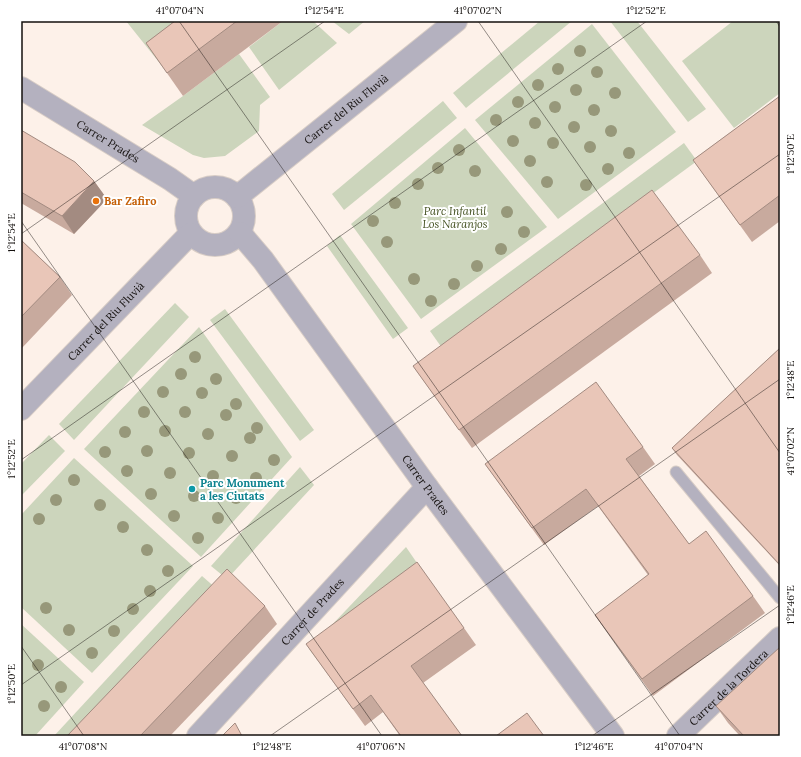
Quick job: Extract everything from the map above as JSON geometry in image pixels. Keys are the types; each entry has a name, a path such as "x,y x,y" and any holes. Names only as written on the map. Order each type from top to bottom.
{"street":[{"name":"Carrer del Riu Fluvià","path":"237,197 456,21"},
{"name":"Carrer Prades","path":"21,88 170,179 194,196"},
{"path":"215,187 227,190 237,197 243,207 244,218 240,233 234,238 225,244 214,246 202,243 190,234 185,216 187,205 194,196 204,189 215,187"},
{"name":"Carrer Prades","path":"240,233 263,260 427,487 613,736"},
{"name":"Carrer del Riu Fluvià","path":"21,409 190,234"},
{"name":"Carrer de Prades","path":"198,736 427,487"},
{"name":"Carrer de la Tordera","path":"678,736 780,638"}],"lane":[{"path":"676,472 778,591"}],"green space":[{"path":"126,21 213,21 216,25 162,66"},
{"path":"283,21 313,21 337,43 279,90 249,47"},
{"path":"332,21 365,21 349,34"},
{"path":"540,21 572,21 466,108 453,93"},
{"path":"610,21 637,21 706,109 688,122"},
{"path":"733,21 780,21 780,93 734,128 682,61"},
{"path":"592,24 676,132 558,219 475,120"},
{"path":"239,54 270,97 260,105 259,131 225,156 204,158 193,155 142,125 183,96"},
{"path":"443,101 457,118 344,210 332,194"},
{"name":"Parc Infantil Los Naranjos","path":"465,128 547,227 421,319 351,224"},
{"path":"684,143 697,161 442,348 430,331"},
{"path":"340,235 408,328 393,339 327,246"},
{"path":"175,303 189,317 74,440 59,424"},
{"path":"225,309 314,430 300,441 210,320"},
{"path":"199,327 292,457 201,557 84,449"},
{"path":"49,435 65,451 21,496 21,464"},
{"path":"74,458 193,566 92,673 21,607 21,515"},
{"path":"300,467 314,485 227,579 211,566"},
{"path":"406,547 428,579 318,661 309,649"},
{"path":"202,576 218,590 83,736 54,736"},
{"path":"21,624 84,682 35,736 21,736"}],"building":[{"path":"175,21 237,21 167,73 146,43"},
{"path":"780,96 780,195 740,225 693,160"},
{"path":"21,130 75,162 94,181 62,216 21,192"},
{"path":"652,190 700,255 459,430 413,366"},
{"path":"21,240 60,277 21,317"},
{"path":"780,348 780,565 672,448"},
{"path":"596,382 643,447 626,459 689,544 706,531 753,596 642,679 595,615 649,574 586,489 532,528 485,464"},
{"path":"417,562 464,628 411,666 462,736 401,736 371,695 353,709 306,644"},
{"path":"227,569 265,606 140,736 67,736"},
{"path":"780,647 780,736 744,736 716,706"},
{"path":"527,713 544,736 496,736"},
{"path":"235,723 242,736 222,736"}],"place":[{"name":"Bar Zafiro","path":"96,201"},
{"name":"Parc Monument a les Ciutats","path":"192,489"}]}
